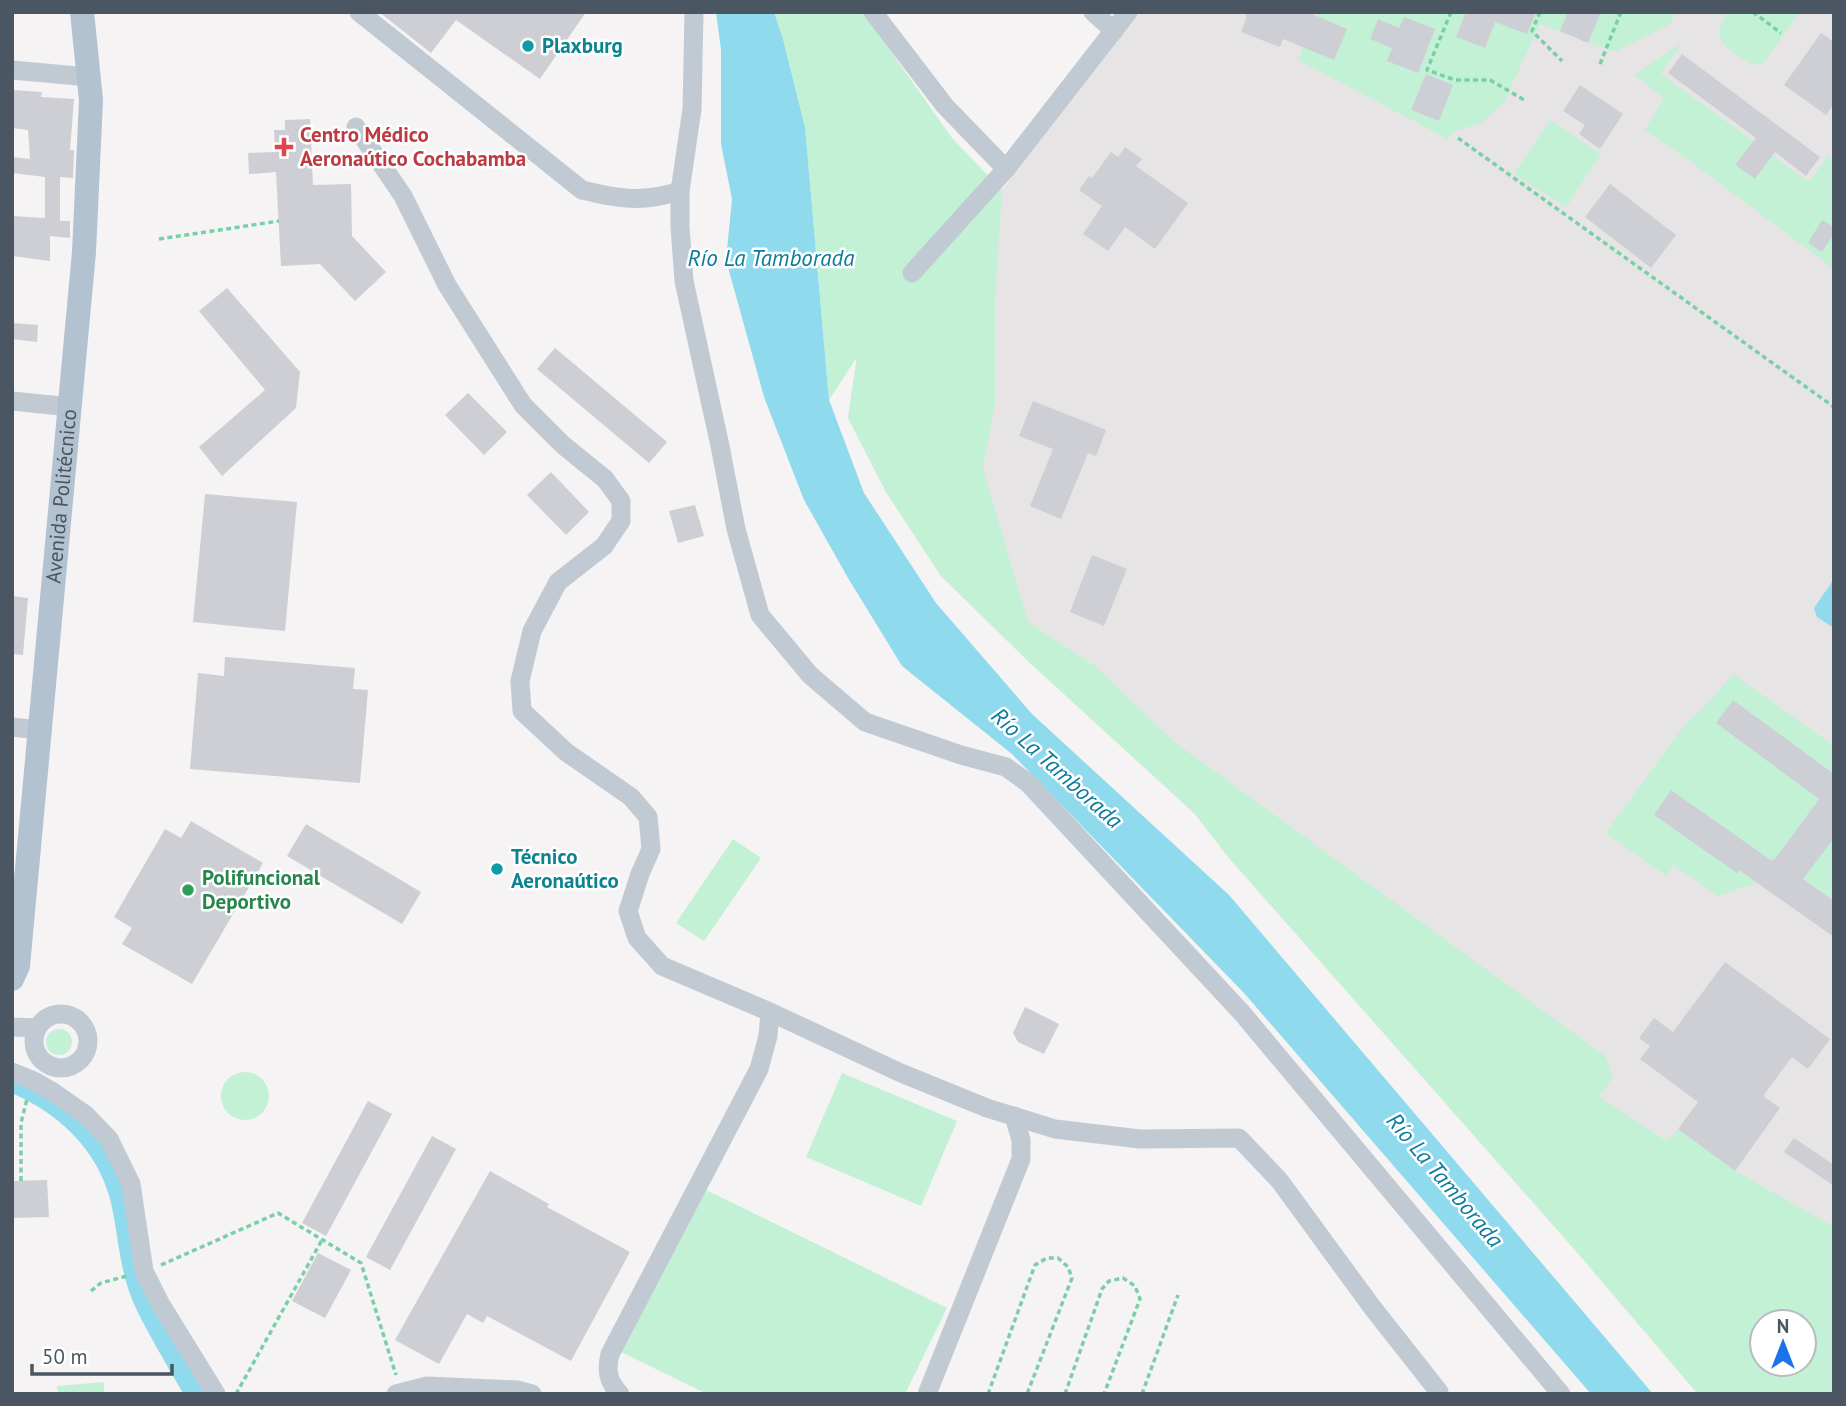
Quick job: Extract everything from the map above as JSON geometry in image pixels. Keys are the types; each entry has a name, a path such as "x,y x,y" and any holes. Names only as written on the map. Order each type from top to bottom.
{"main road":[{"name":"Avenida Politécnico","path":"12,979 18,966 84,252 91,100 82,12"}],"street":[{"path":"359,12 582,190 618,198 643,199 680,191"},
{"path":"694,12 692,109 680,191 684,281 736,529 760,615 810,675 864,722 961,755 1006,767 1028,783 1242,1013 1561,1394"},
{"path":"873,12 945,106 1006,169"},
{"path":"1093,12 1114,31"},
{"path":"912,273 1006,169 1128,12"},
{"path":"12,70 89,77"},
{"path":"356,127 402,196 447,285 523,405 563,445 605,480 621,501 621,521 604,546 558,582 532,631 520,681 522,711 566,752 631,797 648,817 651,849 628,911 637,938 662,966 770,1012 901,1073 987,1108 1055,1129 1140,1139 1239,1138 1279,1180 1372,1307 1439,1392"},
{"path":"12,401 71,407"},
{"path":"12,727 40,730"},
{"path":"620,1394 612,1386 607,1368 610,1354 759,1069 768,1036 770,1012"},
{"path":"12,1027 37,1028"},
{"path":"12,1072 53,1092 86,1115 109,1139 131,1184 144,1271 160,1303 216,1394"},
{"path":"928,1394 1021,1160 1021,1140 1014,1116"},
{"path":"399,1393 427,1387 455,1387 517,1390 531,1394"}],"path":[{"path":"1451,12 1427,70 1455,80 1490,80 1526,101"},
{"path":"1540,12 1532,31 1562,61"},
{"path":"1600,64 1621,12"},
{"path":"1753,12 1781,33"},
{"path":"1458,138 1834,407"},
{"path":"159,239 279,221"},
{"path":"20,1181 22,1123 27,1095"},
{"path":"144,1271 278,1213 361,1263 399,1393"},
{"path":"236,1394 322,1240"},
{"path":"988,1394 1035,1265 1047,1258 1058,1258 1068,1267 1072,1278 1027,1394"},
{"path":"91,1291 101,1283 124,1276"},
{"path":"1065,1394 1102,1289 1109,1281 1123,1278 1135,1286 1140,1299 1104,1394"},
{"path":"1142,1394 1178,1295"}],"shaded area":[{"path":"1136,12 1834,12 1834,1394 1698,1394 1575,1250 1229,858 1194,813 1030,663 941,576 886,492 848,418 857,355 1002,190"}],"green space":[{"path":"774,12 863,12 952,138 1002,190 995,302 995,402 983,469 1028,622 1095,666 1173,741 1605,1056 1613,1077 1599,1097 1667,1141 1678,1129 1735,1171 1834,1227 1834,1394 1698,1394 1575,1250 1229,858 1194,813 1030,663 941,576 886,492 848,418 857,357 829,400 805,127"},
{"path":"1318,12 1676,12 1670,24 1614,52 1540,24 1503,104 1481,123 1455,131 1448,139 1298,60"},
{"path":"1727,12 1800,12 1763,64 1753,65 1733,52 1720,39 1720,29"},
{"path":"1682,43 1661,74 1809,182 1829,155 1834,163 1834,269 1645,130 1664,98 1634,75"},
{"path":"1550,120 1601,154 1566,207 1514,174"},
{"path":"1733,674 1834,746 1834,901 1774,858 1756,883 1718,896 1674,865 1666,876 1606,833 1686,723"},
{"path":"733,839 761,858 704,941 676,923"},
{"path":"59,1029 68,1033 72,1042 68,1051 59,1055 50,1051 46,1042 50,1033"},
{"path":"245,1072 262,1079 269,1096 262,1113 245,1120 228,1113 221,1096 228,1079"},
{"path":"842,1073 957,1121 921,1206 806,1157"},
{"path":"700,1187 947,1308 905,1394 707,1394 619,1351"},
{"path":"104,1382 104,1394 58,1394 57,1386"}],"water":[{"name":"Río La Tamborada","path":"716,12 774,12 805,127 829,400 864,493 936,603 1032,714 1229,895 1653,1394 1591,1394 1244,993 1012,754 902,666 804,500 764,397 726,260 732,199 721,144 721,50"},
{"path":"1834,579 1834,628 1817,617 1814,608"}],"building":[{"name":"Plaxburg","path":"379,12 586,12 540,79 456,20 431,53"},
{"path":"1246,12 1307,12 1347,29 1334,60 1283,39 1280,47 1241,32"},
{"path":"1466,12 1536,12 1527,34 1495,22 1485,48 1456,37"},
{"path":"1568,12 1601,12 1588,43 1560,31"},
{"path":"1404,17 1435,29 1418,73 1387,61 1392,48 1370,39 1378,19 1399,28"},
{"path":"1821,33 1834,42 1834,104 1826,115 1784,85"},
{"path":"1682,54 1820,157 1806,176 1775,152 1755,179 1735,165 1756,138 1668,73"},
{"path":"1426,74 1453,85 1439,121 1411,110"},
{"path":"1580,85 1623,114 1600,149 1579,134 1585,125 1563,111"},
{"path":"12,90 42,92 41,97 74,99 70,150 74,150 73,178 60,177 60,221 70,221 70,238 50,236 50,261 12,256 12,216 45,218 45,177 12,173 12,157 30,159 28,130 12,128"},
{"name":"Centro Médico Aeronaútico Cochabamba","path":"310,119 313,185 351,184 352,236 386,272 355,301 320,264 281,266 276,172 249,174 248,153 275,152 274,130 285,130 285,120"},
{"path":"1125,147 1142,159 1136,166 1188,203 1155,249 1125,227 1108,251 1083,234 1102,206 1079,190 1089,176 1092,178 1111,152 1118,157"},
{"path":"1610,184 1676,235 1651,268 1585,217"},
{"path":"1822,220 1834,227 1834,234 1822,252 1808,243"},
{"path":"227,288 300,372 296,408 222,476 199,447 265,390 199,311"},
{"path":"12,323 38,325 37,342 12,339"},
{"path":"555,348 667,442 649,463 537,369"},
{"path":"468,393 507,432 484,455 445,415"},
{"path":"1033,401 1106,430 1096,456 1088,453 1061,519 1030,506 1053,449 1019,436"},
{"path":"551,472 589,512 566,535 527,495"},
{"path":"205,494 297,502 285,631 193,622"},
{"path":"695,505 704,536 678,543 669,511"},
{"path":"1092,555 1127,569 1104,626 1070,612"},
{"path":"12,596 28,598 23,655 12,654"},
{"path":"225,657 355,668 353,689 368,690 360,783 190,769 198,673 224,676"},
{"path":"1733,700 1834,774 1834,838 1803,879 1834,901 1834,937 1739,870 1737,873 1654,815 1671,790 1772,861 1819,799 1716,723"},
{"name":"Polifuncional Deportivo","path":"191,821 263,863 192,984 122,944 132,928 114,917 165,829 181,838"},
{"path":"306,824 421,892 402,924 287,856"},
{"path":"1725,962 1830,1039 1808,1069 1792,1057 1763,1096 1780,1108 1735,1171 1678,1129 1698,1102 1640,1059 1650,1046 1639,1038 1654,1018 1673,1032"},
{"path":"1025,1007 1059,1024 1044,1054 1018,1042 1013,1033"},
{"path":"368,1101 392,1114 326,1236 302,1223"},
{"path":"432,1136 456,1149 390,1270 366,1257"},
{"path":"1794,1138 1834,1165 1834,1186 1784,1152"},
{"path":"490,1171 549,1204 547,1207 630,1252 571,1361 487,1316 483,1323 467,1314 439,1364 395,1340"},
{"path":"47,1180 49,1217 12,1218 12,1181"},
{"path":"318,1253 351,1270 325,1318 292,1301"}],"waterway":[{"path":"12,1083 48,1102 64,1114 79,1127 103,1159 119,1196 131,1263 140,1293 153,1322 195,1394"}],"place":[{"name":"Plaxburg","path":"528,46"},
{"name":"Centro Médico Aeronaútico Cochabamba","path":"284,147"},
{"name":"Técnico Aeronaútico","path":"497,869"},
{"name":"Polifuncional Deportivo","path":"188,890"}]}
